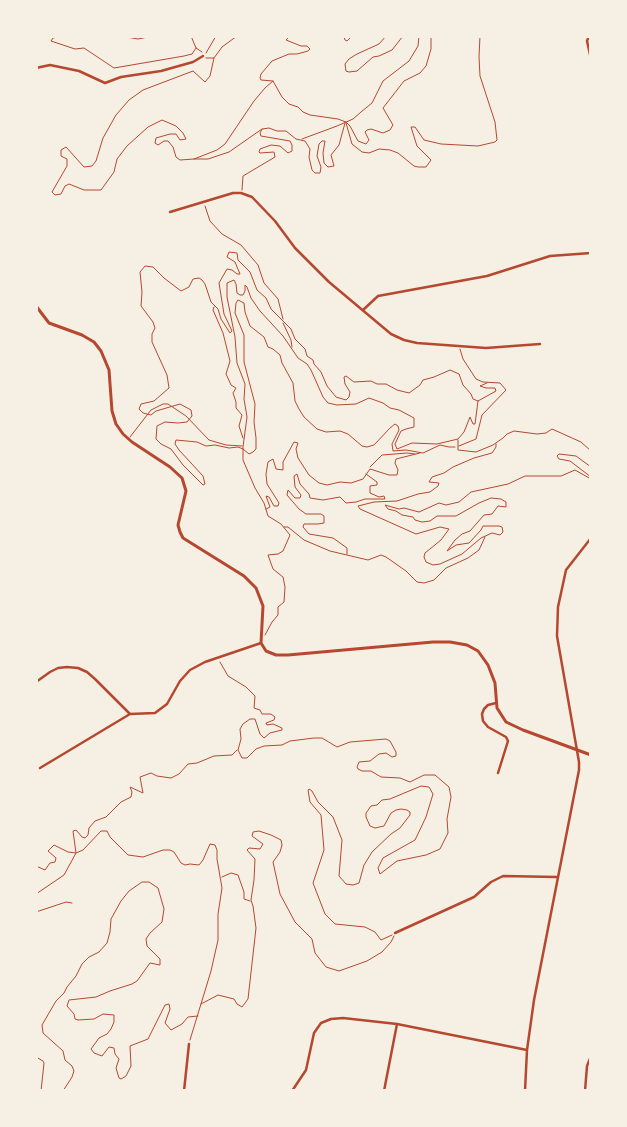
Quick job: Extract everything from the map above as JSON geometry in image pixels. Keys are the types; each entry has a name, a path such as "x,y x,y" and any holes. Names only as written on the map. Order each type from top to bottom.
{"street":[{"path":"589,36 587,41 591,59"},
{"path":"36,68 50,65 79,71 105,83 121,78 161,71 193,62 203,56"},
{"path":"170,212 224,195 241,193 252,197 275,221 295,248 329,282 391,334 404,340 459,348 540,344"},
{"path":"363,311 378,296 487,276 550,256 591,253"},
{"path":"36,306 50,323 82,334 94,342 101,351 109,370 111,405 119,429 128,439 170,467 183,481 186,496 178,525 183,538 244,576 256,588 263,606 261,643 269,652 280,655 433,642 461,643 478,651 488,665 495,683 496,703 503,719 510,724 591,755"},
{"path":"525,1091 527,1050 534,1000 557,877 579,777 579,762 562,672 556,618 566,570 591,538"},
{"path":"40,768 130,714 155,713 162,709 171,698 184,674 197,666 261,643"},
{"path":"36,682 58,668 78,668 87,672 95,679 130,714"},
{"path":"496,703 488,705 482,714 483,721 488,727 506,737 508,742 498,773"},
{"path":"395,933 474,897 491,882 503,876 557,877"},
{"path":"292,1091 306,1070 314,1032 321,1023 336,1018 397,1024 527,1050"},
{"path":"384,1091 397,1024"},
{"path":"184,1091 189,1044"},
{"path":"585,1091 587,1066 591,1056"}],"path":[{"path":"62,36 53,38 51,41 75,50 84,48 114,68 184,56 192,54 196,48"},
{"path":"121,36 138,39 153,36"},
{"path":"191,36 196,48 202,51 203,56"},
{"path":"203,56 216,36"},
{"path":"237,36 222,47 214,58 210,76 205,82 193,71 143,90 129,100 116,115 103,138 96,161 92,166 84,167 66,148 62,150 61,156 66,159 67,166 52,192 55,195 61,194 64,186 69,184 84,190 101,190 114,172 117,159 127,146 148,127 162,120 176,126 186,139 180,140 176,134 170,134 156,138 155,143 168,142 173,148 176,157 180,160 208,159 229,152 262,129 269,128 277,131 286,131 296,139 301,139 346,122 357,116 372,103 383,81 409,61 418,46 419,36"},
{"path":"274,81 261,80 261,74 272,61 289,54 308,51 310,49 307,46 301,46 286,40 289,37 306,36"},
{"path":"344,36 347,41 352,36"},
{"path":"386,36 379,44 349,59 345,64 346,70 349,72 357,71 373,57 392,50 403,36"},
{"path":"274,81 282,97 289,104 310,115 346,122 358,141 366,144 369,140 365,132 367,130 371,129 382,133 390,130 393,125 383,108 404,81 420,73 426,66 431,49 432,36"},
{"path":"346,122 352,144 362,152 368,153 379,149 398,152 414,166 418,167 426,166 431,160 417,146 411,127 415,127 424,140 431,142 469,146 495,142 497,140 495,122 480,76 480,36"},
{"path":"203,56 214,58"},
{"path":"194,159 225,144 254,101 274,81"},
{"path":"301,139 309,145 312,170 315,173 320,173 321,167 317,156 319,144 324,141 324,163 328,167 334,166 331,155 339,145 346,122"},
{"path":"241,193 243,176 275,157 274,152 258,152 260,149 271,144 280,146 288,152 292,151 290,142 261,136 262,129"},
{"path":"204,202 210,221 222,234 241,245 261,270 264,283 278,300 283,321 291,340 291,348"},
{"path":"190,420 192,416 191,410 180,404 156,411 152,415 147,415 140,411 139,405 154,401 168,388 167,375 152,342 152,334 155,328 153,322 140,306 142,292 140,270 148,265 151,266 182,291 189,287 193,279 200,278 205,284 211,302 218,309 227,330 231,333 232,331 224,314 219,283 227,270 240,274 234,262 227,257 229,252 236,253 238,260 250,272 258,290 266,298 268,306 291,330 307,356 313,360 321,372 326,386 336,397 346,400 349,397 350,392 344,384 344,377 346,376 350,377 353,381 371,381 377,384 386,384 397,390 409,393 420,385 423,380 450,370 459,374 463,385 473,399 478,400 497,390 480,386 487,382"},
{"path":"261,643 278,615 278,608 284,600 285,586 283,577 273,569 268,556 269,554 281,553 290,535 283,527 269,517 264,503 248,474 244,460 243,447 247,419 244,399 245,384 237,363 237,346 226,284 234,280 236,292 240,295 243,295 245,286 247,287 251,298 258,308 298,358 307,364 328,403 339,405 356,404 363,399 370,398 413,417 415,421 414,427 402,431 395,444 396,448 401,448 411,443 437,444 458,439 464,432 469,417 472,418 473,424 475,424 478,400"},
{"path":"128,439 151,410 163,404 171,406 190,420 209,440 243,447 249,454 256,449 253,394 244,362 244,335 235,312 238,300 244,303 244,312 251,327 264,337 268,346 280,355 282,364 295,388 295,401 304,417 317,430 326,432 340,431 348,434 362,446 367,447 376,444 396,424 399,430 392,444 393,451 406,450 421,453"},
{"path":"215,307 213,310 223,333 230,361 226,374 231,385 236,388 233,394 237,409 242,416 240,426 244,439"},
{"path":"459,348 473,376 479,381 500,384 505,387 505,391 482,414 476,439 459,446"},
{"path":"190,420 182,423 162,423 157,428 156,439 160,444 171,449 202,485 205,484 203,476 198,468 179,450 175,444 176,440 197,442 206,446 243,447"},
{"path":"458,439 458,448 461,451 476,452 496,444 507,434 514,431 537,434 546,433 552,429 581,442 591,451"},
{"path":"266,509 269,509 270,506 266,496 274,506 278,506 279,503 267,484 268,462 273,459 276,469 283,470 283,462 294,442 298,443 296,449 298,458 309,475 323,484 363,480 369,469 382,455 416,454"},
{"path":"496,444 492,452 432,477 428,482 439,483 430,492 397,501 374,502 358,506 360,509 416,534 440,527 449,529 441,540 425,553 426,562 433,565 440,564 462,554 485,537 492,534 500,535 503,532 502,528 492,525 483,526 468,543 456,545 447,551 455,540 462,534 470,531 484,515 492,514 498,506 506,507 506,502 491,498 456,516 437,516 433,520 425,521 402,516 396,511 388,509 385,505 419,512 438,503 446,505 459,502 471,492 508,484 525,476 561,476 575,470 591,478"},
{"path":"369,469 373,468 396,475 398,471 396,460 440,445 455,447"},
{"path":"591,467 576,456 558,454 557,456 559,459 570,462 591,478"},
{"path":"348,554 347,548 334,538 310,534 303,527 304,524 324,523 324,516 321,514 306,514 287,495 288,490 295,498 300,498 301,495 295,487 294,476 297,474 300,484 309,494 310,498 323,500 340,497 346,503 365,499 385,499 384,496 379,497 370,493 370,486 377,485 377,482 366,474"},
{"path":"283,527 288,527 304,540 330,551 368,560 382,555 417,582 424,583 434,580 446,568 468,558 479,550 485,537"},
{"path":"36,894 64,875 76,853 73,831 76,830 85,838 88,835 89,828 95,821 106,817 121,802 131,797 130,787 144,793 140,777 151,774 171,778 179,774 188,764 198,763 214,756 232,755 238,750 240,745 241,726 252,718 256,720 260,734 264,738 270,733 281,730 282,728 273,724 267,725 266,723 274,720 275,717 271,714 262,714 260,710 254,708 255,696 248,688 228,676 220,663 220,657"},
{"path":"238,750 244,758 263,747 314,738 322,738 337,747 350,742 386,739 390,741 396,756 392,757 386,753 379,754 370,761 358,762 358,769 381,777 400,778 410,782 424,775 435,775 447,785 451,797 447,819 448,833 440,848 426,855 397,861 380,874 378,868 383,858 415,840 434,794 429,787 421,786 371,806 366,813 366,817 370,826 375,828 384,826 391,813 396,810 407,810 410,812 410,815 400,828 372,852 364,865 359,883 352,885 346,884 339,876 342,840 333,817 318,802 312,791 308,790 310,802 321,815 324,850 313,883 324,914 335,924 365,927 375,932 381,940 395,933"},
{"path":"36,866 45,870 50,863 55,862 56,858 48,851 54,845 68,852 76,853 83,850 97,833 105,831 128,856 143,857 164,850 170,850 174,852 182,864 196,866 203,860 212,843 217,850 217,863 221,877 222,892 218,914 218,940 189,1044"},
{"path":"201,1004 218,995 234,999 239,1006 245,1005 250,986 256,928 251,900 255,859 247,850 249,848 260,848 263,844 251,835 253,832 259,831 281,840 280,852 273,862 280,894 295,922 312,939 315,953 326,967 339,971 374,958 391,942 395,933"},
{"path":"221,877 231,873 238,875 244,892 244,899 251,900"},
{"path":"63,1091 72,1077 73,1069 64,1060 63,1051 43,1033 41,1030 42,1025 56,1001 76,976 82,964 89,957 99,952 107,943 112,919 121,901 129,891 142,882 149,882 158,888 164,910 162,922 146,939 147,946 160,959 160,965 150,963 137,981 132,984 94,998 69,1000 67,1006 74,1014 75,1019 78,1020 94,1019 103,1014 114,1015 111,1030 99,1038 91,1049 94,1053 102,1056 109,1048 114,1048 119,1059 116,1068 121,1079 126,1076 130,1066 130,1046 148,1039 165,1005 169,1004 170,1009 165,1023 171,1030 188,1017 198,1016"},
{"path":"36,912 66,902 72,903"},
{"path":"36,1057 43,1060 44,1063 41,1091"}]}
